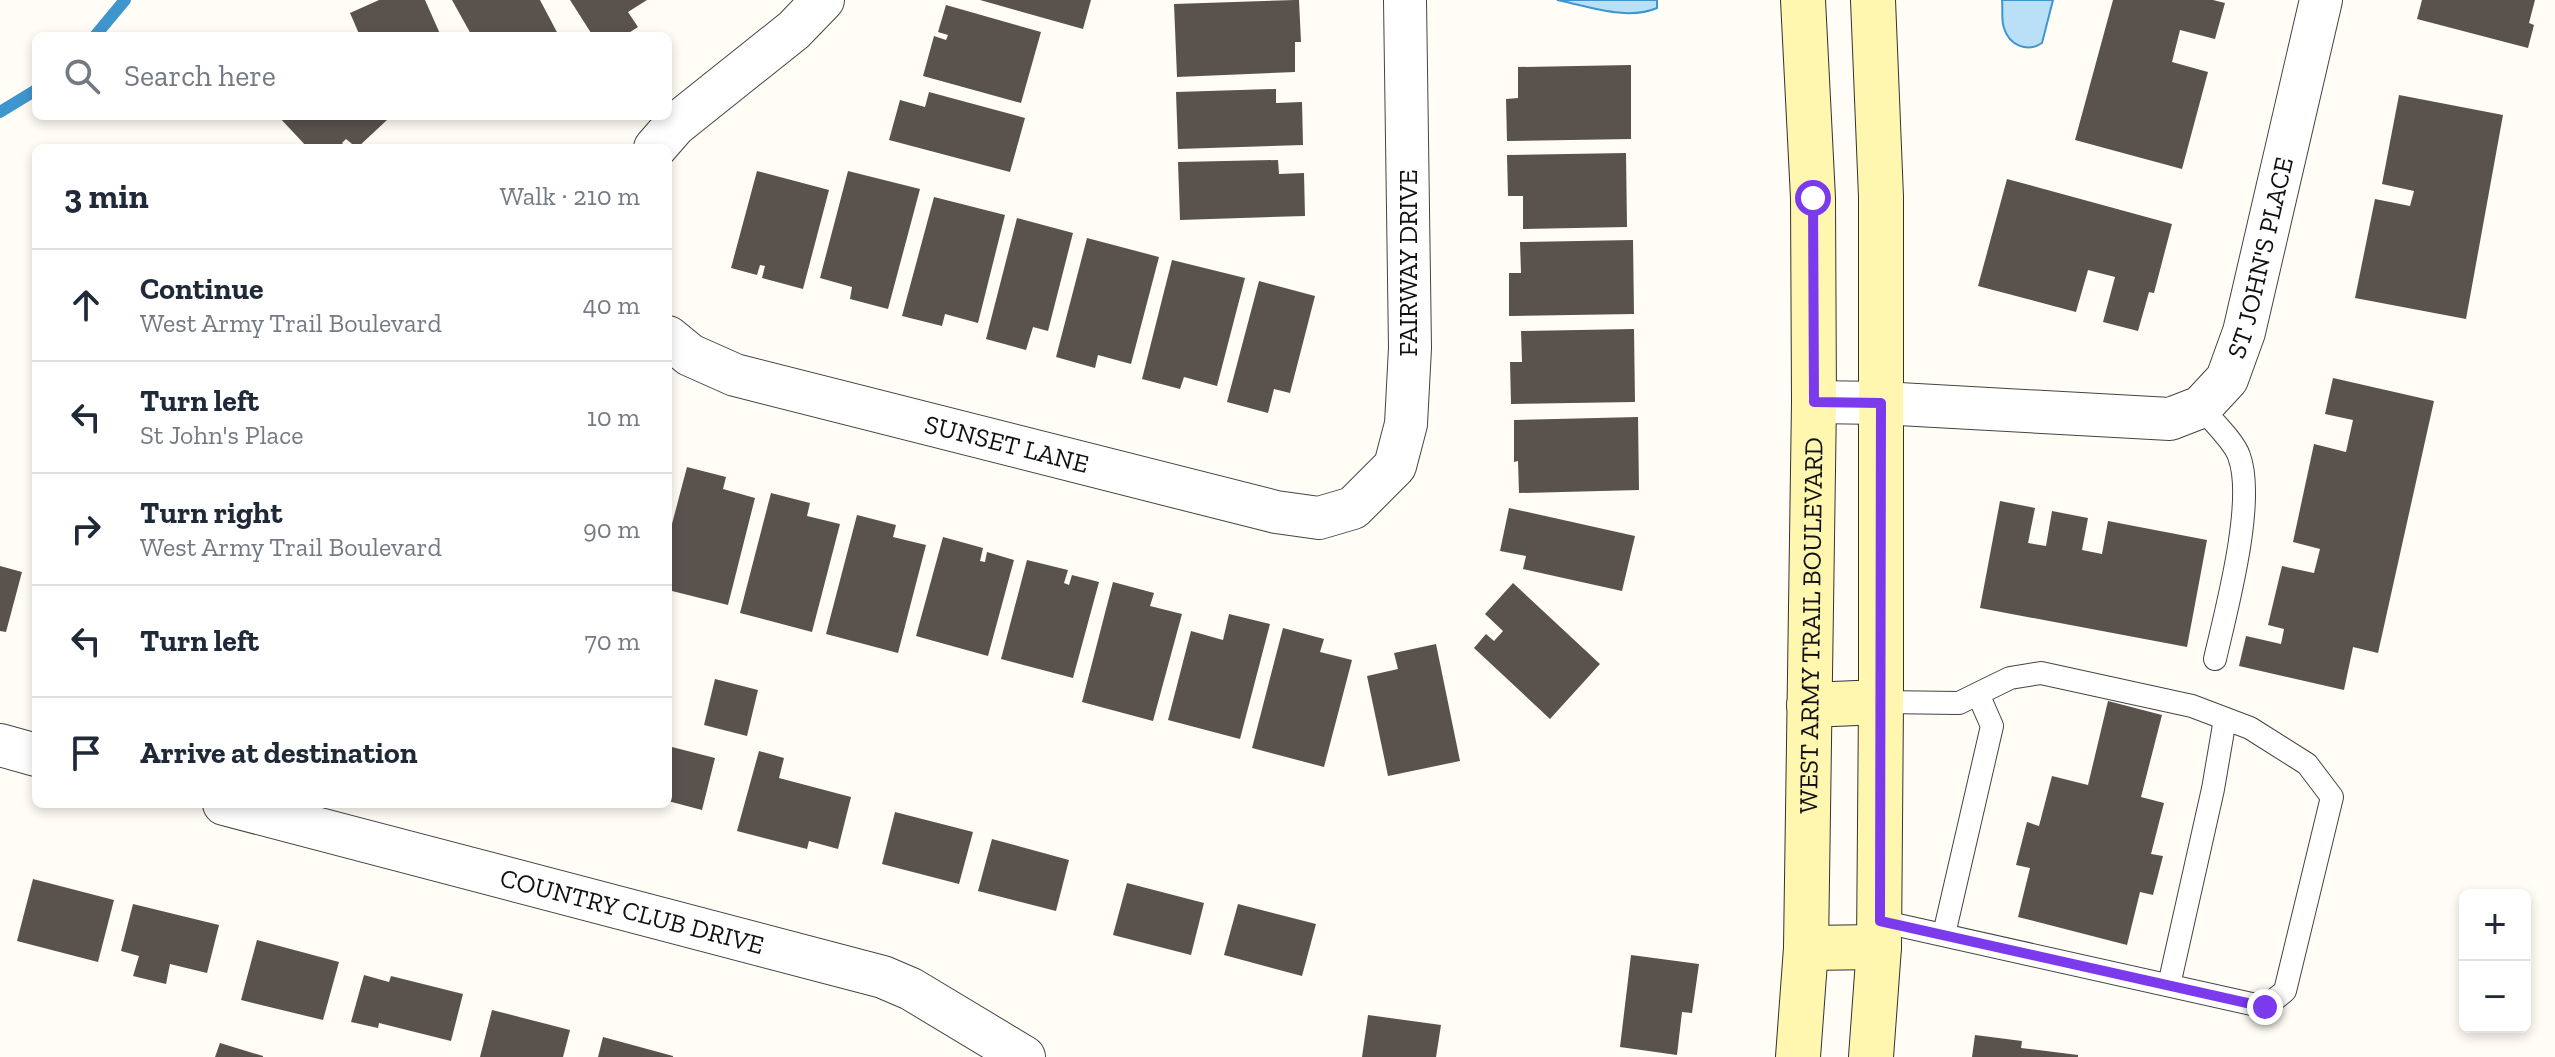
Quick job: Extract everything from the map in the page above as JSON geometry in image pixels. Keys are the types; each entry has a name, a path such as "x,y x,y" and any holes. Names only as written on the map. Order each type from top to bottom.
{"main road":[{"name":"WEST ARMY TRAIL BOULEVARD","path":"1798,1057 1806,948 1814,402 1813,198 1803,0"},
{"path":"1871,1057 1880,934 1881,702 1881,197 1873,0"},
{"path":"1809,705 1881,702"},
{"path":"1806,948 1880,934"}],"street":[{"path":"658,144 675,125 794,30 823,0"},
{"name":"FAIRWAY DRIVE","path":"1353,508 1395,466 1406,424 1410,348 1405,0"},
{"name":"ST JOHN'S PLACE","path":"2201,407 2227,379 2244,332 2321,0"},
{"name":"SUNSET LANE","path":"672,340 690,355 735,375 1276,512 1319,518 1353,508"},
{"path":"1814,402 2170,419 2201,407"},
{"path":"0,745 32,754"},
{"name":"COUNTRY CLUB DRIVE","path":"239,808 883,977 911,989 1024,1057"}],"lane":[{"path":"2201,407 2239,455 2245,495 2235,568 2215,659"},
{"path":"1880,934 1944,934 2265,1007 2285,991 2332,797 2307,764 2250,728 2192,706 2041,673 2010,678 1959,703 1881,702"},
{"path":"1944,934 1992,726 1978,694"},
{"path":"2169,985 2213,789 2225,719"}],"water":[{"path":"1557,0 1657,0 1657,8 1620,13"},
{"path":"2002,0 2053,0 2042,43 2025,47 2010,39 2003,25"}],"building":[{"path":"379,0 425,0 439,32 358,32 350,13"},
{"path":"452,0 540,0 557,32 470,32"},
{"path":"570,0 647,0 628,12 638,27 630,32 590,32"},
{"path":"980,0 1091,0 1083,29"},
{"path":"1299,0 1301,42 1295,42 1295,72 1177,77 1174,4"},
{"path":"2113,0 2213,0 2225,3 2215,39 2180,30 2172,62 2208,72 2182,169 2075,140"},
{"path":"2422,0 2535,0 2529,23 2534,25 2528,48 2417,19"},
{"path":"946,5 1041,32 1021,103 923,76 934,36 946,40 948,35 938,32"},
{"path":"1631,65 1631,139 1507,141 1506,99 1518,98 1518,67"},
{"path":"1276,89 1276,103 1302,102 1303,145 1178,149 1176,92"},
{"path":"929,92 1025,118 1010,172 889,140 900,100 925,107"},
{"path":"2399,95 2503,115 2466,319 2355,298 2375,199 2410,206 2414,191 2382,184"},
{"path":"282,120 387,120 361,144 352,144 346,139 343,144 304,144"},
{"path":"1626,153 1627,227 1523,229 1523,196 1508,196 1507,155"},
{"path":"1278,160 1279,174 1304,173 1305,216 1180,220 1178,162"},
{"path":"757,171 829,190 803,289 762,278 765,266 760,265 757,275 731,268"},
{"path":"848,171 920,189 888,309 850,299 852,287 820,278"},
{"path":"2007,179 2172,224 2154,293 2149,292 2138,331 2103,322 2115,277 2088,270 2076,312 1978,286"},
{"path":"934,197 1005,215 978,323 945,314 942,326 902,316"},
{"path":"1017,218 1073,233 1048,331 1033,327 1026,350 986,339"},
{"path":"1087,238 1159,257 1131,364 1098,355 1095,368 1056,357"},
{"path":"1633,240 1634,314 1509,316 1509,273 1521,273 1520,242"},
{"path":"1172,260 1245,278 1217,386 1184,377 1180,389 1142,379"},
{"path":"1259,281 1315,296 1290,393 1274,389 1268,413 1227,402"},
{"path":"1634,329 1635,402 1511,404 1510,362 1522,362 1521,331"},
{"path":"2333,378 2434,401 2378,653 2353,647 2344,690 2239,666 2246,636 2281,644 2284,629 2268,625 2282,566 2314,573 2320,549 2293,542 2314,444 2346,452 2353,420 2325,414"},
{"path":"1638,417 1639,490 1519,493 1518,461 1514,462 1514,420"},
{"path":"687,467 726,477 723,489 755,498 728,605 672,591 672,524"},
{"path":"771,493 810,503 807,516 840,524 812,632 740,613"},
{"path":"2000,501 2035,508 2028,543 2046,546 2052,511 2088,518 2082,550 2102,554 2108,521 2207,540 2187,647 1980,608"},
{"path":"1509,508 1635,536 1622,591 1523,569 1526,556 1500,551"},
{"path":"857,515 896,525 893,537 926,545 898,653 826,634"},
{"path":"943,537 983,548 980,561 985,562 987,552 1014,560 988,656 916,636"},
{"path":"1027,560 1068,570 1064,583 1069,585 1072,575 1099,582 1073,678 1001,659"},
{"path":"0,566 22,572 6,632 0,631"},
{"path":"1113,582 1154,593 1150,606 1182,614 1153,721 1082,702"},
{"path":"1513,583 1600,664 1550,719 1474,648 1486,634 1494,641 1503,631 1485,614"},
{"path":"1229,614 1270,624 1240,739 1168,720 1191,631 1223,640"},
{"path":"1283,628 1324,639 1320,652 1352,660 1324,767 1252,748"},
{"path":"1436,644 1460,761 1388,776 1367,676 1398,669 1394,653"},
{"path":"715,679 758,690 747,736 704,725"},
{"path":"2108,701 2162,715 2141,797 2164,803 2151,854 2163,856 2153,895 2140,892 2127,945 2018,917 2030,868 2016,865 2027,822 2039,826 2052,776 2088,785"},
{"path":"672,747 715,758 702,810 672,802"},
{"path":"759,751 784,758 779,778 851,797 838,849 809,841 807,849 737,831"},
{"path":"895,812 973,832 959,884 882,864"},
{"path":"992,839 1069,860 1056,911 978,891"},
{"path":"33,879 114,900 98,962 17,941"},
{"path":"1127,883 1204,903 1191,955 1113,935"},
{"path":"133,904 219,925 207,973 170,964 166,984 133,976 139,956 121,951"},
{"path":"1238,904 1316,924 1302,976 1224,955"},
{"path":"257,940 339,962 323,1020 241,1000"},
{"path":"1631,955 1699,964 1692,1013 1682,1012 1677,1055 1620,1047"},
{"path":"364,975 389,982 391,976 463,994 451,1041 379,1023 378,1028 351,1022"},
{"path":"492,1010 570,1030 563,1057 480,1057"},
{"path":"1368,1015 1441,1025 1436,1057 1362,1057"},
{"path":"1975,1035 2022,1041 2021,1048 2078,1057 1972,1057"},
{"path":"603,1037 673,1056 673,1057 598,1057"},
{"path":"220,1043 263,1056 263,1057 215,1057"}],"waterway":[{"path":"98,32 125,0"},
{"path":"0,112 32,92"}],"route":[{"path":"1813,198 1814,402 1881,403 1880,921 2265,1007"}]}
